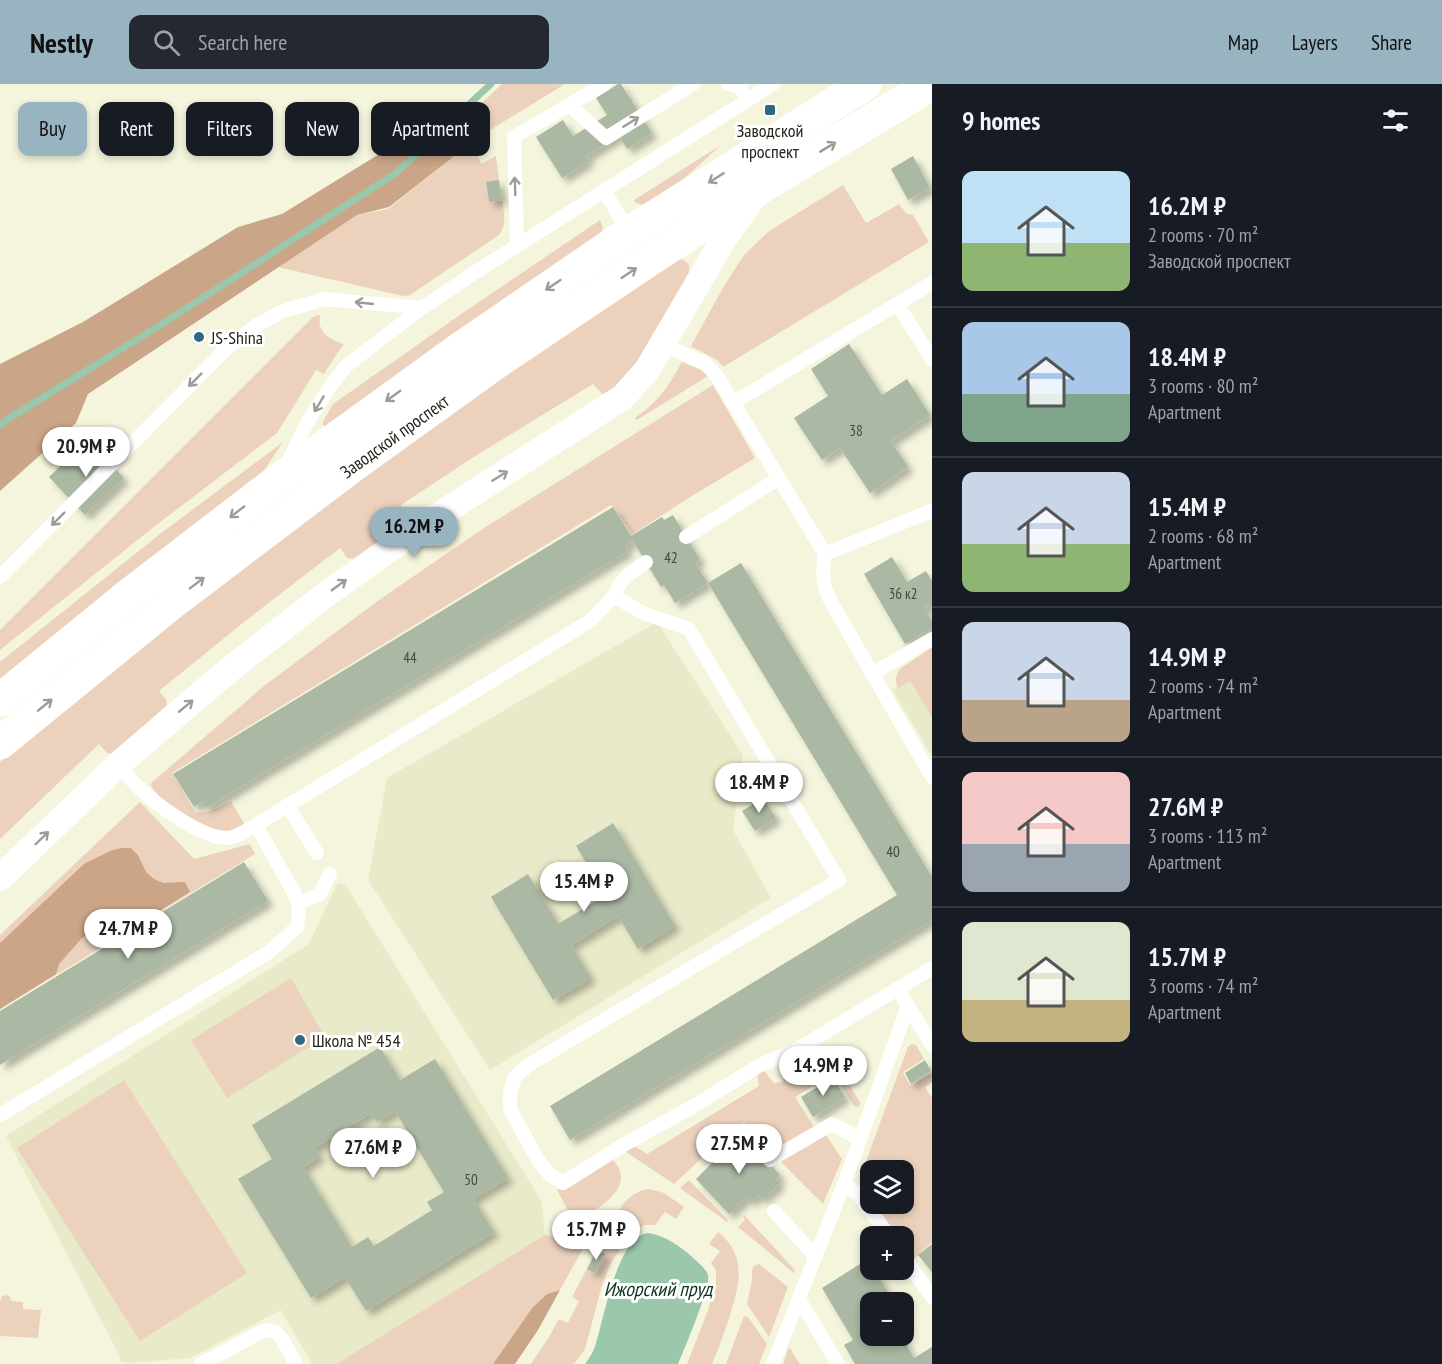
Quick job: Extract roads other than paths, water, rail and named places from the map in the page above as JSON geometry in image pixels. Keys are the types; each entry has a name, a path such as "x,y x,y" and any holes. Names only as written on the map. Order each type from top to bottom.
{"main road":[{"name":"Заводской проспект","path":"0,700 121,602 280,479 458,350 629,233 865,84"},
{"name":"Заводской проспект","path":"0,743 172,602 354,464 503,358 760,188 932,84"}],"street":[{"path":"0,878 119,764 229,670 324,596 422,526 623,398 647,370 725,237 760,188"}],"lane":[{"path":"517,244 514,136 605,84"},
{"path":"569,105 606,138 693,84"},
{"path":"728,84 740,87 747,99"},
{"path":"280,479 308,421 345,366 422,308 517,244 773,84"},
{"path":"604,190 629,233"},
{"path":"733,403 932,283"},
{"path":"0,577 224,352 257,325 283,310 324,299 422,308"},
{"path":"897,304 932,359"},
{"path":"663,345 705,363 717,376 825,554 822,572 825,590 932,777"},
{"path":"686,537 779,478"},
{"path":"825,554 932,511"},
{"path":"119,764 139,787 169,812 198,829 227,838 240,834 590,621 614,596 628,575 646,562"},
{"path":"614,596 643,613 688,629 839,880 527,1066 515,1077 510,1092 510,1109 538,1160 549,1174 563,1183 760,1065 805,1045 932,968"},
{"path":"872,674 932,639"},
{"path":"288,805 317,853"},
{"path":"0,1115 269,952 297,927 298,903 256,825"},
{"path":"298,903 319,894 330,874"},
{"path":"898,989 932,1045"},
{"path":"773,1364 844,1184 908,1006"},
{"path":"805,1045 824,1076"},
{"path":"750,1138 770,1160 832,1124 860,1139"},
{"path":"844,1184 858,1194 882,1226"},
{"path":"774,1211 816,1256"},
{"path":"914,1272 932,1297"},
{"path":"800,1299 838,1364"},
{"path":"201,1364 265,1330 276,1332 296,1364"}],"water":[{"name":"Ижорский пруд","path":"648,1233 663,1237 677,1245 698,1262 708,1275 701,1304 678,1364 585,1364 595,1346 620,1263 628,1248 637,1238"}],"waterway":[{"path":"0,425 170,319 396,173 491,84"}],"place":[{"name":"Заводской проспект","path":"770,110"},
{"name":"JS-Shina","path":"199,337"},
{"name":"Школа № 454","path":"300,1040"}]}
